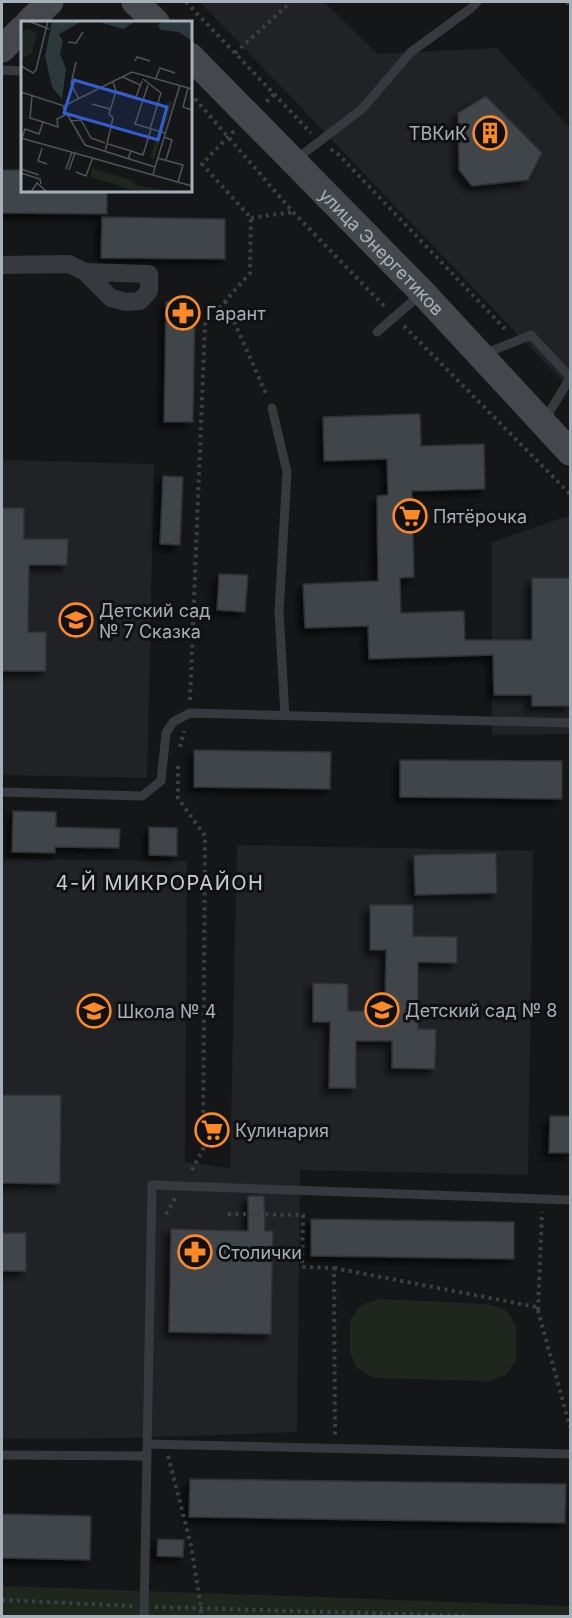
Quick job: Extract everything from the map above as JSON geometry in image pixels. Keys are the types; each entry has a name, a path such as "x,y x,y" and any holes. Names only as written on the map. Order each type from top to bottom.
{"main road":[{"path":"30,21 50,2"},
{"path":"135,2 155,21"},
{"path":"2,49 21,30"},
{"name":"улица Энергетиков","path":"195,74 293,162 423,293 570,452"}],"street":[{"path":"2,265 69,264 85,272"}],"lane":[{"path":"293,162 362,109 411,52 477,2"},
{"path":"2,70 21,70"},
{"path":"376,332 423,293"},
{"path":"480,355 531,335 570,377 543,423"},
{"path":"272,408 287,472 279,611 285,716"},
{"path":"2,792 142,796 161,781 166,734 173,722 190,713 570,723"},
{"path":"144,1611 152,1185 570,1200"},
{"path":"147,1444 570,1454"},
{"path":"2,1455 147,1456"}],"path":[{"path":"235,53 291,2"},
{"path":"567,2 570,5"},
{"path":"195,74 229,136 293,212 394,316"},
{"path":"274,94 320,142 339,155 516,341"},
{"path":"178,752 190,713 205,324 250,273 251,218 202,164 229,136"},
{"path":"251,218 293,212"},
{"path":"225,301 272,408"},
{"path":"402,324 570,494"},
{"path":"166,1215 203,1150 205,836 178,798 178,764"},
{"path":"543,1199 538,1310 570,1427"},
{"path":"228,1214 303,1215 302,1267 334,1268 537,1307 538,1310"},
{"path":"334,1268 335,1448"},
{"path":"165,1445 191,1545 201,1617"},
{"path":"2,1600 144,1611 201,1608 470,1617"}],"shaded area":[{"path":"200,2 324,2 378,54 497,48 570,128 570,389"},
{"name":"Детский сад № 7 Сказка","path":"2,460 154,464 147,778 2,775"},
{"path":"569,516 570,734 492,735 492,542"},
{"path":"237,845 533,851 528,1175 300,1170 297,1432 123,1438 2,1439 2,859 187,861 185,1162 230,1168"},
{"path":"378,1299 488,1304 506,1309 516,1326 516,1360 506,1375 489,1381 373,1378 357,1368 350,1353 350,1321 360,1306"},
{"path":"2,1586 570,1606 570,1616 2,1616"}],"building":[{"name":"ТВКиК","path":"486,96 542,153 528,180 472,186 459,170 458,113"},
{"path":"2,170 21,170 21,192 107,192 107,214 2,213"},
{"path":"102,217 225,219 225,259 101,258"},
{"path":"166,302 195,302 193,422 164,422"},
{"path":"420,414 421,446 484,444 485,489 412,491 414,577 400,578 401,613 464,611 465,640 532,640 532,578 570,578 570,706 532,706 532,695 494,695 493,655 369,659 368,626 305,628 303,584 378,581 377,496 388,495 387,459 324,461 323,417"},
{"path":"163,476 183,477 180,545 160,544"},
{"path":"2,508 24,508 24,539 68,539 67,565 29,565 28,632 46,632 46,671 2,671"},
{"path":"219,574 248,575 245,612 217,610"},
{"path":"194,750 331,752 330,789 194,787"},
{"path":"400,760 562,761 562,799 400,797"},
{"path":"13,811 56,812 56,827 120,829 119,848 55,847 55,853 12,852"},
{"path":"149,827 177,828 177,856 149,855"},
{"path":"496,853 497,893 415,895 414,855"},
{"path":"370,905 413,905 413,936 457,937 457,963 418,962 418,1029 436,1029 435,1069 392,1068 392,1041 356,1041 356,1088 329,1088 330,1022 313,1022 313,983 348,984 348,1011 385,1011 386,950 370,950"},
{"path":"2,1095 61,1095 60,1184 2,1183"},
{"path":"550,1116 570,1116 570,1153 549,1153"},
{"path":"248,1196 264,1196 265,1231 273,1231 271,1334 169,1332 171,1229 248,1231"},
{"path":"311,1219 514,1222 514,1259 311,1256"},
{"path":"2,1233 26,1233 26,1271 2,1271"},
{"path":"190,1479 566,1484 565,1523 189,1517"},
{"path":"2,1514 91,1516 90,1560 2,1558"},
{"path":"158,1539 184,1540 183,1557 157,1556"}],"place":[{"name":"ТВКиК","path":"490,133"},
{"name":"Гарант","path":"183,313"},
{"name":"Пятёрочка","path":"410,516"},
{"name":"Детский сад № 7 Сказка","path":"76,620"},
{"name":"Детский сад № 8","path":"382,1010"},
{"name":"Школа № 4","path":"94,1011"},
{"name":"Кулинария","path":"212,1130"},
{"name":"Столички","path":"195,1252"}],"district":[{"name":"4-Й МИКРОРАЙОН","path":"160,883"}]}
